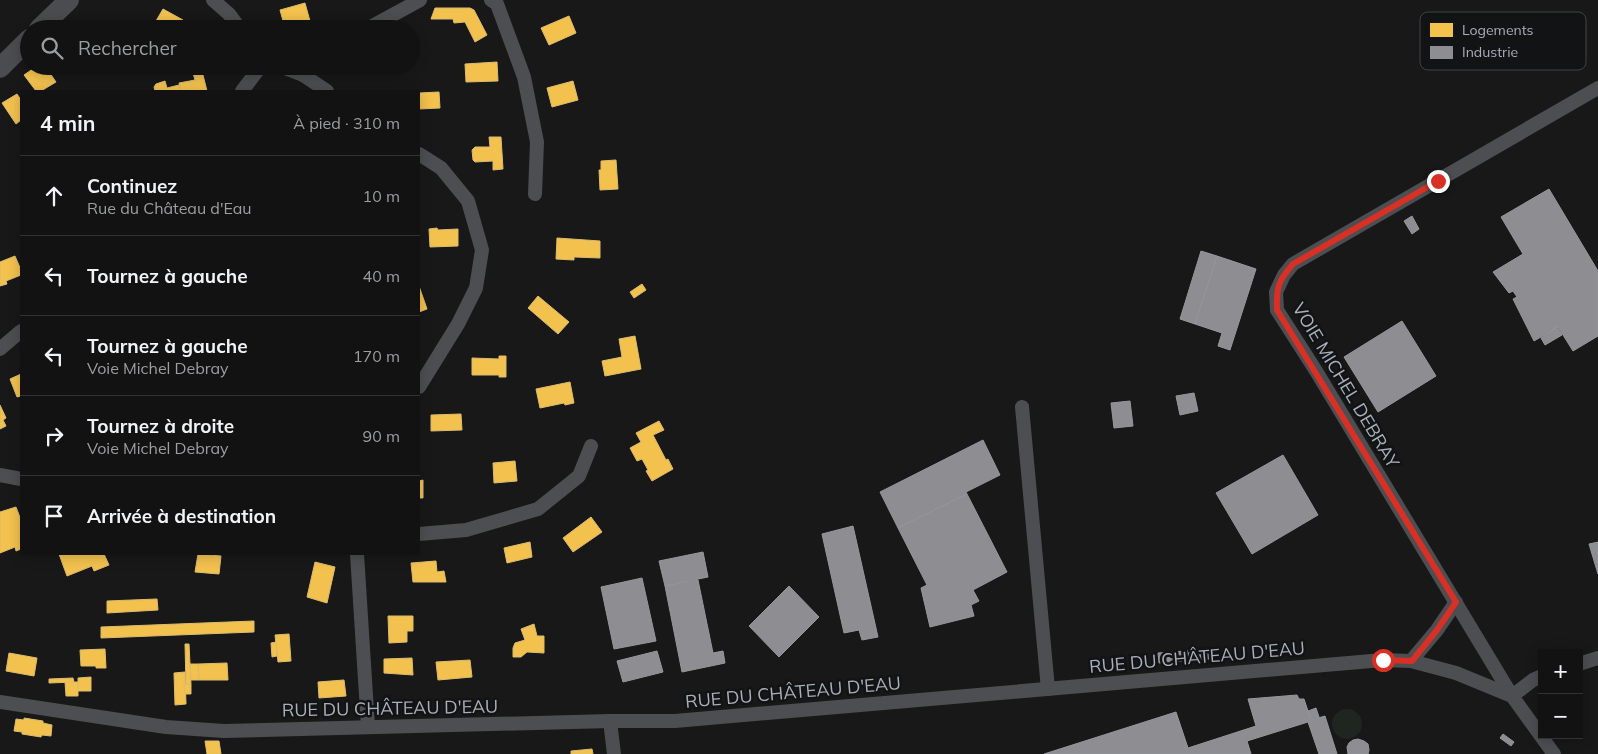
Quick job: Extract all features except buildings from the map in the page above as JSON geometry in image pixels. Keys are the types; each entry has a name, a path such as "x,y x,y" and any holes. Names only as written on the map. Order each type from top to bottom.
{"main road":[{"path":"49,20 69,0"},
{"path":"0,68 20,48"}],"street":[{"path":"213,0 233,20"},
{"path":"383,20 420,0"},
{"path":"491,0 497,4 524,77 537,142 534,194"},
{"path":"243,90 254,75"},
{"path":"312,75 326,90"},
{"name":"VOIE MICHEL DEBRAY","path":"1512,696 1277,310 1276,292 1284,275 1293,264 1598,88"},
{"path":"420,155 441,168 468,201 482,250 476,288 458,324 420,385"},
{"path":"0,349 20,332"},
{"path":"1022,407 1048,689"},
{"path":"420,534 466,530 538,509 579,476 590,446"},
{"path":"0,475 20,479"},
{"path":"357,555 368,727"},
{"path":"1412,661 1437,630 1456,602"},
{"path":"1583,663 1598,658"},
{"name":"RUE DU CHÂTEAU D'EAU","path":"0,702 166,727 224,731 675,721 1383,660 1412,661 1456,673 1512,696"},
{"path":"1538,678 1532,680 1512,696 1554,754"},
{"path":"610,721 614,754"}],"shaded area":[{"path":"1347,709 1358,713 1362,724 1358,735 1347,739 1336,735 1332,724 1336,713"}],"route":[{"path":"1383,660 1412,661 1437,630 1456,602 1277,310 1276,292 1284,275 1293,264 1438,181"}]}
